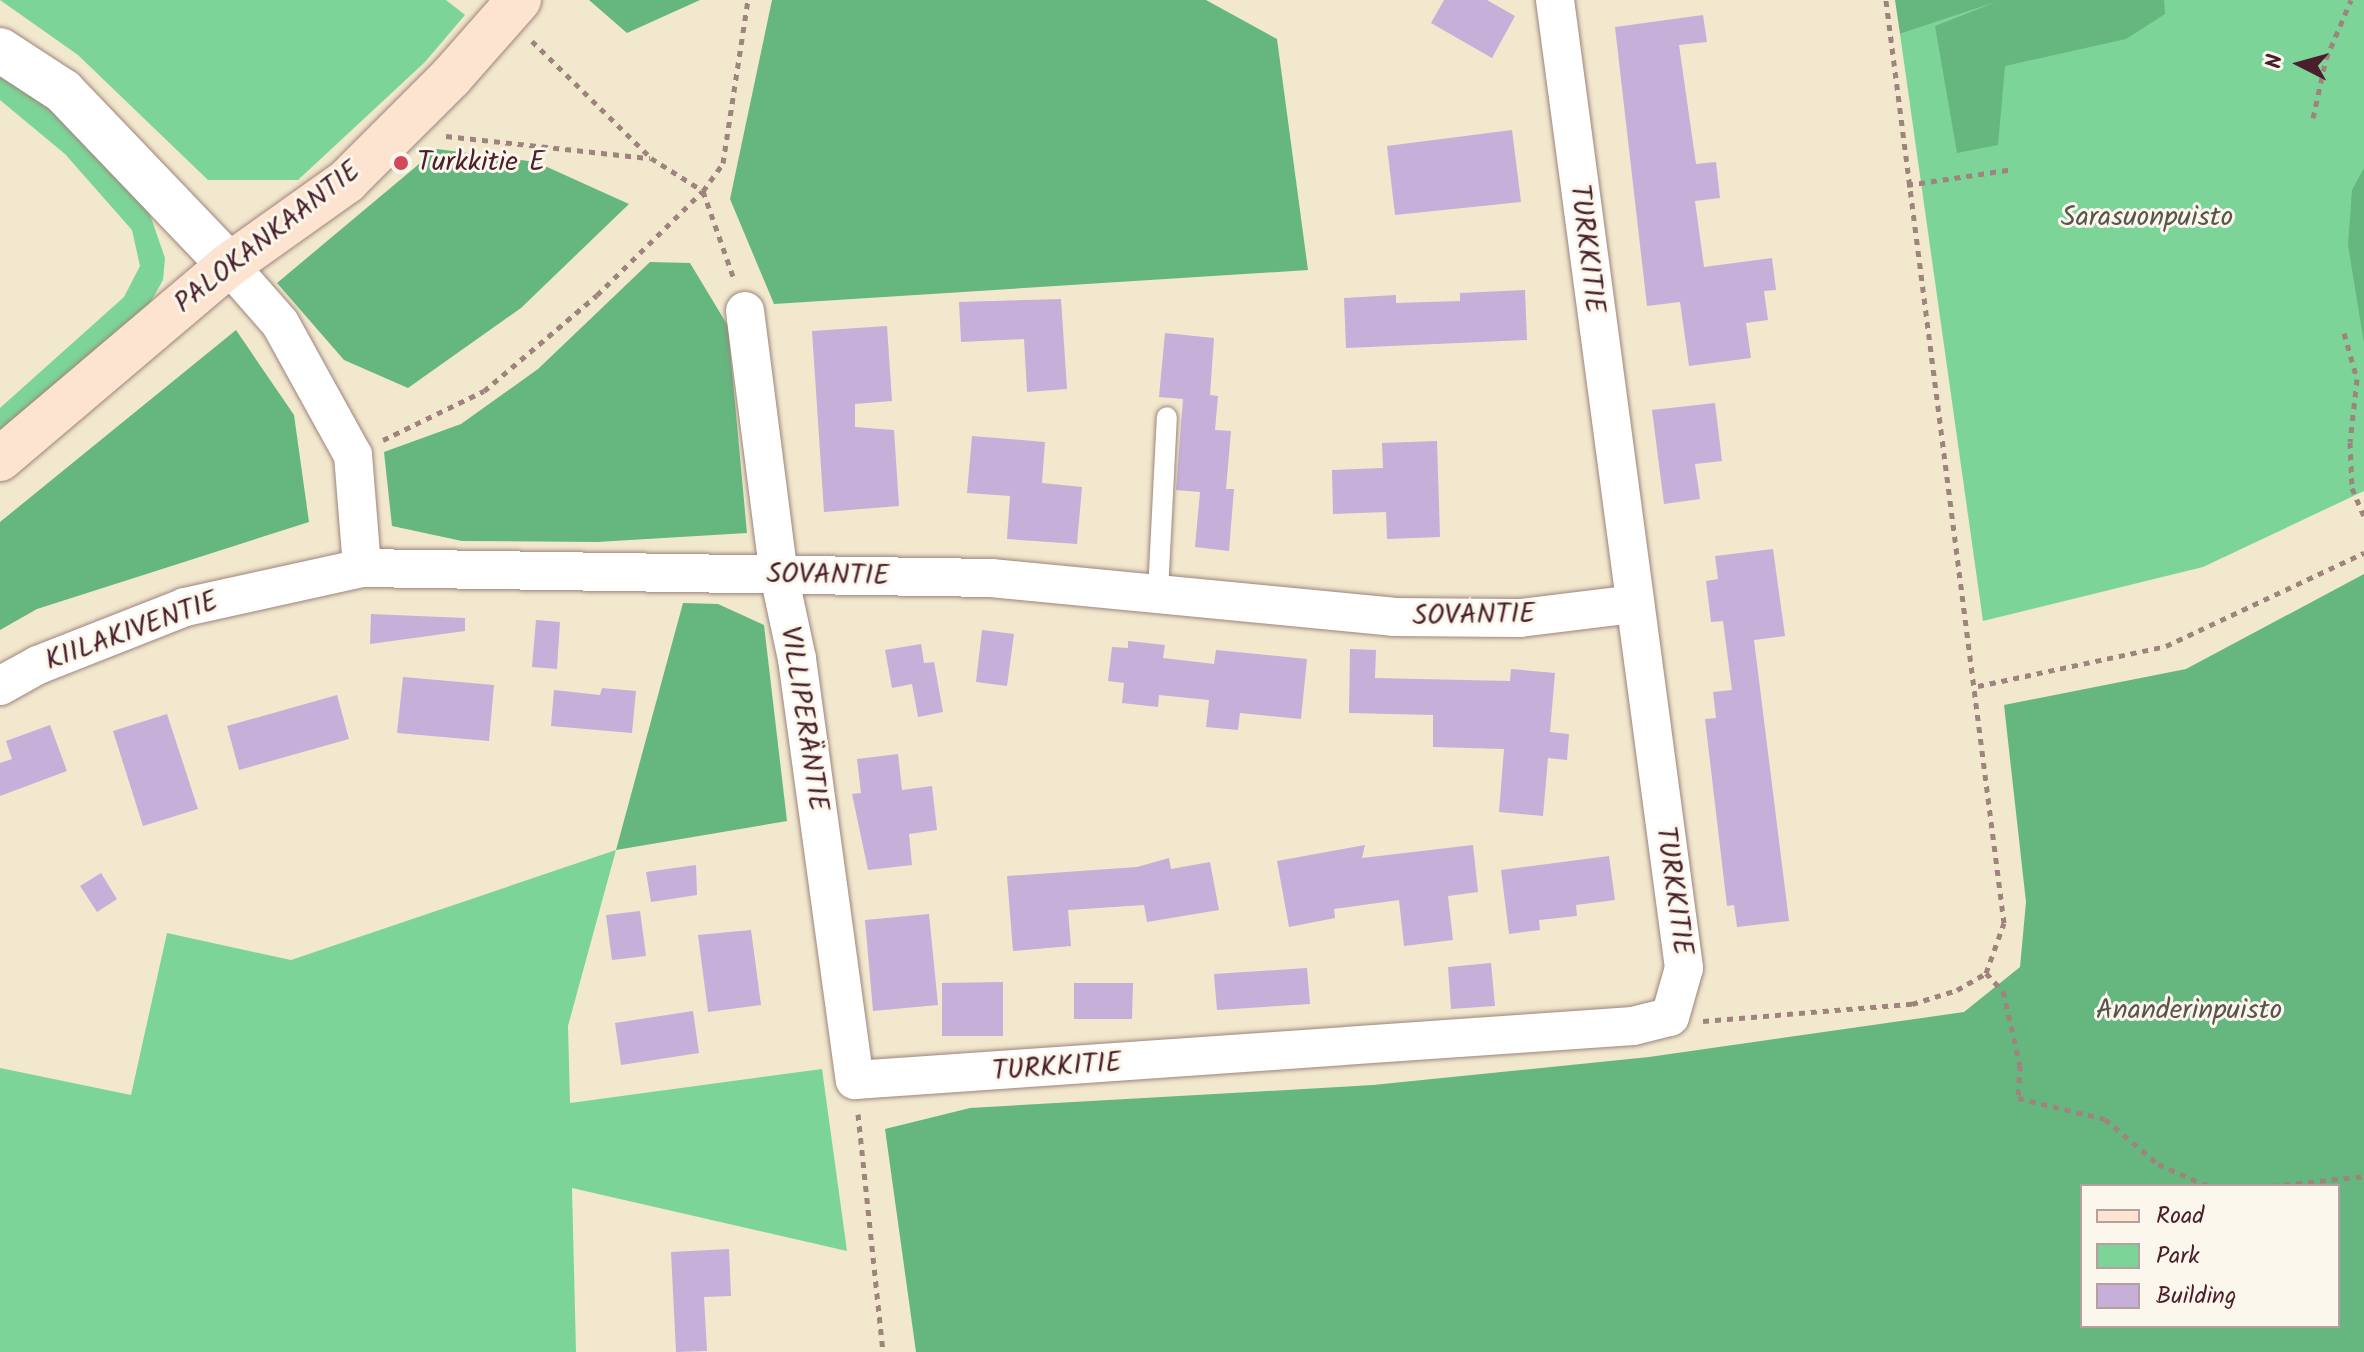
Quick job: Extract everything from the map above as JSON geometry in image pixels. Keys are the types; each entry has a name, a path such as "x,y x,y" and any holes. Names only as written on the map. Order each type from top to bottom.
{"main road":[{"name":"PALOKANKAANTIE","path":"0,459 229,265 347,181 451,77 521,16"}],"street":[{"name":"TURKKITIE","path":"855,1080 1633,1026 1670,1017 1684,968 1555,0"},
{"path":"0,50 63,91 280,323 353,455 362,568"},
{"name":"VILLIPERÄNTIE","path":"745,311 779,575 797,659 855,1080"},
{"name":"SOVANTIE","path":"362,568 991,578 1393,617 1520,618 1634,604"},
{"name":"KIILAKIVENTIE","path":"0,686 38,665 185,607 362,568"}],"lane":[{"path":"1158,592 1167,417"}],"path":[{"path":"353,455 484,391 597,295 703,191 723,163 748,0"},
{"path":"1670,1017 1718,1023 1912,1004 1957,990 1986,973 2004,923 1978,686 1907,185 1886,0"},
{"path":"2313,118 2340,14 2351,0"},
{"path":"521,16 651,158 703,191 745,311"},
{"path":"433,142 443,135 651,158"},
{"path":"1907,185 2014,169"},
{"path":"2344,333 2357,379 2350,442 2352,488 2364,516"},
{"path":"1978,686 2166,646 2364,553"},
{"path":"1986,973 2006,1002 2020,1065 2018,1098 2105,1119 2158,1164 2203,1184"},
{"path":"855,1080 883,1352"},
{"path":"2290,1184 2364,1176"}],"green space":[{"path":"0,0 446,0 465,15 425,62 298,180 208,180 78,55"},
{"path":"589,0 700,0 627,33"},
{"path":"772,0 1206,0 1277,39 1308,270 774,304 730,199"},
{"path":"1895,0 2164,0 2165,14 2126,39 2005,66 1998,145 1957,153 1935,26 1996,2 1900,34"},
{"name":"Sarasuonpuisto","path":"2001,0 2364,0 2364,491 2203,567 1983,621 1900,34"},
{"path":"0,71 48,105 148,209 165,258 163,280 141,319 0,438 0,408 124,297 140,266 132,230 65,154 0,100"},
{"path":"437,149 536,162 629,204 521,308 408,388 344,360 277,283"},
{"path":"2364,168 2364,343 2348,245 2352,190"},
{"path":"650,262 690,263 728,326 747,533 597,542 462,541 392,526 384,452 461,424 538,369"},
{"path":"236,330 294,415 309,522 37,609 0,630 0,522"},
{"name":"Ananderinpuisto","path":"2364,574 2364,1352 916,1352 885,1129 970,1108 1373,1085 1649,1057 1964,1012 2020,967 2026,902 2004,705 2186,669"},
{"path":"683,603 718,604 764,625 787,821 616,850"},
{"path":"616,850 568,1026 570,1103 822,1069 847,1251 572,1188 576,1352 0,1352 0,1068 131,1095 167,933 291,960"}],"building":[{"path":"1444,0 1487,0 1515,16 1492,58 1431,23"},
{"path":"1703,15 1707,42 1679,45 1696,164 1716,162 1720,198 1695,201 1704,267 1772,258 1776,290 1764,291 1768,320 1746,323 1751,358 1689,366 1680,302 1647,306 1615,27"},
{"path":"1512,130 1521,202 1395,215 1387,146"},
{"path":"1525,290 1527,340 1346,348 1344,298 1396,295 1396,303 1460,301 1460,293"},
{"path":"1061,299 1067,389 1027,392 1024,339 961,342 959,302"},
{"path":"887,326 892,401 855,404 855,427 894,430 899,506 824,512 812,331"},
{"path":"1165,333 1214,338 1210,395 1218,396 1215,430 1231,431 1226,489 1234,489 1229,551 1195,547 1200,492 1176,490 1183,399 1159,397"},
{"path":"1715,403 1722,461 1695,464 1700,499 1664,504 1652,410"},
{"path":"972,436 1045,442 1042,483 1082,487 1077,544 1007,539 1010,496 967,493"},
{"path":"1437,441 1440,537 1387,539 1386,512 1333,514 1332,470 1383,468 1382,443"},
{"path":"1773,549 1785,636 1754,640 1789,921 1737,927 1734,905 1727,906 1705,719 1716,718 1713,692 1732,690 1723,621 1711,622 1706,581 1718,579 1715,556"},
{"path":"371,614 465,618 465,631 370,644"},
{"path":"536,620 560,622 557,669 532,667"},
{"path":"982,630 1014,634 1007,686 976,682"},
{"path":"1128,641 1165,645 1163,658 1214,664 1216,650 1307,659 1301,719 1240,713 1238,730 1206,727 1209,700 1159,695 1158,707 1122,703 1124,683 1108,681 1112,647 1128,648"},
{"path":"921,644 924,663 934,662 943,712 918,717 912,684 892,688 885,650"},
{"path":"1350,649 1376,650 1375,678 1510,681 1511,669 1555,673 1550,732 1569,734 1567,760 1548,758 1543,816 1499,812 1504,749 1433,747 1433,715 1349,713"},
{"path":"403,677 494,685 489,741 397,733"},
{"path":"602,688 636,691 632,733 551,726 554,690 600,695"},
{"path":"337,695 349,739 239,770 227,726"},
{"path":"167,714 198,809 143,826 113,731"},
{"path":"50,725 67,771 0,796 0,763 12,759 6,741"},
{"path":"898,754 902,790 932,786 937,830 909,834 912,865 868,870 852,794 861,793 857,759"},
{"path":"1365,845 1362,858 1473,845 1478,892 1448,896 1453,940 1404,946 1399,900 1334,909 1335,918 1289,927 1277,861"},
{"path":"1609,856 1615,900 1576,905 1577,916 1539,920 1540,930 1509,934 1501,870"},
{"path":"1169,858 1171,869 1210,862 1219,910 1147,922 1144,905 1068,910 1071,946 1013,951 1007,876 1137,867"},
{"path":"696,865 697,895 651,902 646,872"},
{"path":"101,873 117,899 97,912 80,886"},
{"path":"640,911 646,956 612,960 606,915"},
{"path":"929,914 938,1005 873,1011 865,920"},
{"path":"751,930 761,1005 708,1012 698,935"},
{"path":"1491,963 1495,1006 1451,1009 1448,967"},
{"path":"1307,968 1310,1004 1217,1010 1214,974"},
{"path":"1003,982 1003,1036 942,1036 942,983"},
{"path":"1074,983 1133,983 1132,1019 1074,1019"},
{"path":"693,1011 699,1053 621,1065 615,1023"},
{"path":"729,1249 731,1296 704,1297 707,1351 676,1352 671,1252"}],"place":[{"name":"Turkkitie E","path":"401,163"}]}
